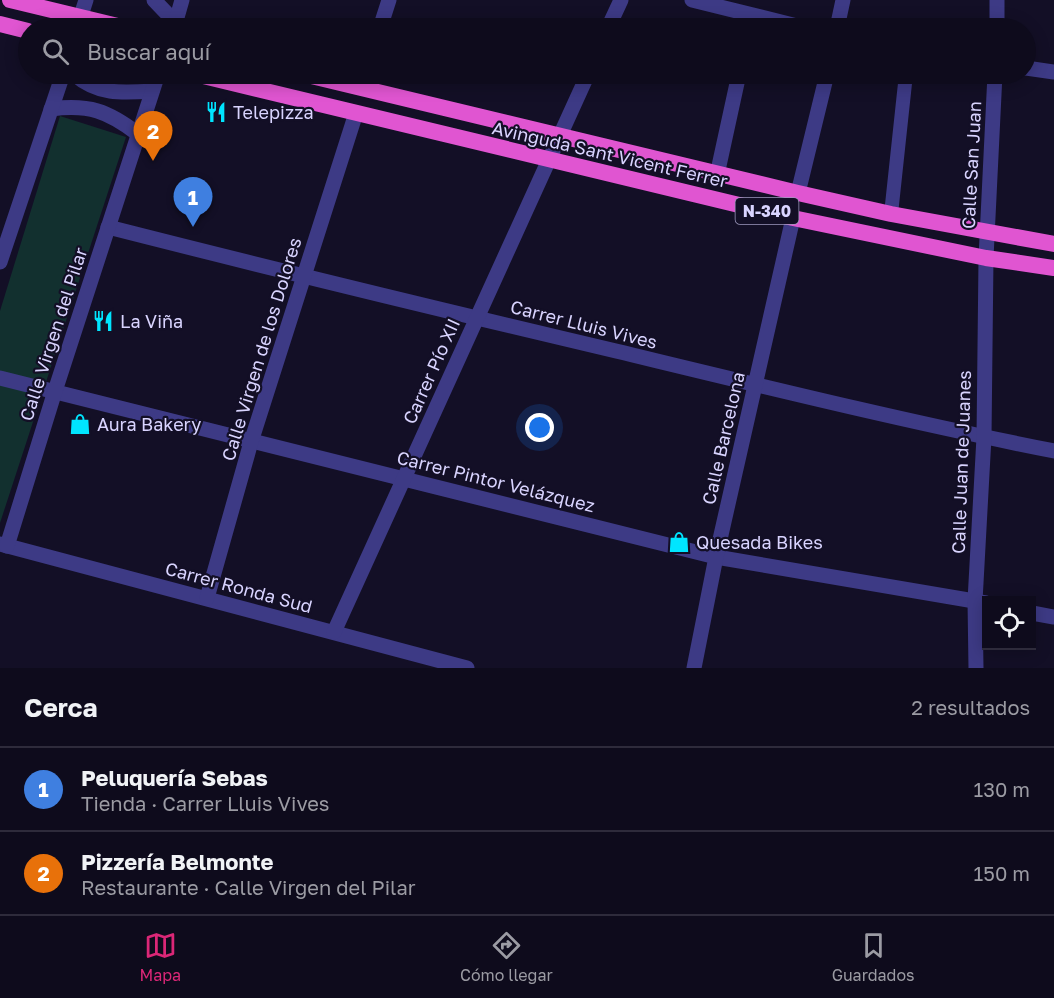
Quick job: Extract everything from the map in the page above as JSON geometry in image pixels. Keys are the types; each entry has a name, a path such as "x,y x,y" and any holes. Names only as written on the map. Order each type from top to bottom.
{"highway":[{"path":"10,0 64,18"},
{"path":"0,24 18,28"},
{"name":"Avinguda Sant Vicent Ferrer","path":"236,84 793,218 986,258 1054,268"},
{"name":"Avinguda Sant Vicent Ferrer","path":"374,84 560,137 717,175 891,214 1054,244"}],"street":[{"path":"81,18 86,0"},
{"path":"154,0 169,18"},
{"path":"177,18 182,0"},
{"path":"384,18 389,0"},
{"path":"613,18 621,0"},
{"path":"692,0 739,18"},
{"path":"839,18 843,0"},
{"path":"997,0 997,18"},
{"path":"1036,69 1054,72"},
{"path":"0,262 7,214 60,84"},
{"path":"88,84 104,91 152,91"},
{"name":"Calle Virgen del Pilar","path":"4,545 154,84"},
{"name":"Carrer Pío XII","path":"334,632 584,84"},
{"path":"717,175 737,84"},
{"path":"798,193 825,84"},
{"path":"891,214 905,84"},
{"name":"Calle San Juan","path":"986,258 994,84"},
{"path":"51,109 66,107 98,110 118,119 138,134"},
{"name":"Calle Virgen de los Dolores","path":"207,598 251,442 356,113"},
{"name":"Calle Barcelona","path":"694,668 716,557 793,218"},
{"name":"Carrer Lluis Vives","path":"108,227 754,385 1054,451"},
{"name":"Calle Juan de Juanes","path":"976,668 981,602 986,258"},
{"name":"Carrer Pintor Velázquez","path":"0,378 716,557 981,602"},
{"name":"Carrer Ronda Sud","path":"4,545 468,668"},
{"path":"1036,613 1054,617"}],"green space":[{"path":"60,116 126,137 0,523 0,311"}],"place":[{"name":"Telepizza","path":"216,112"},
{"name":"Pizzería Belmonte","path":"153,161"},
{"name":"Peluquería Sebas","path":"193,227"},
{"name":"La Viña","path":"103,321"},
{"name":"Aura Bakery","path":"80,424"},
{"name":"Quesada Bikes","path":"679,542"}]}
